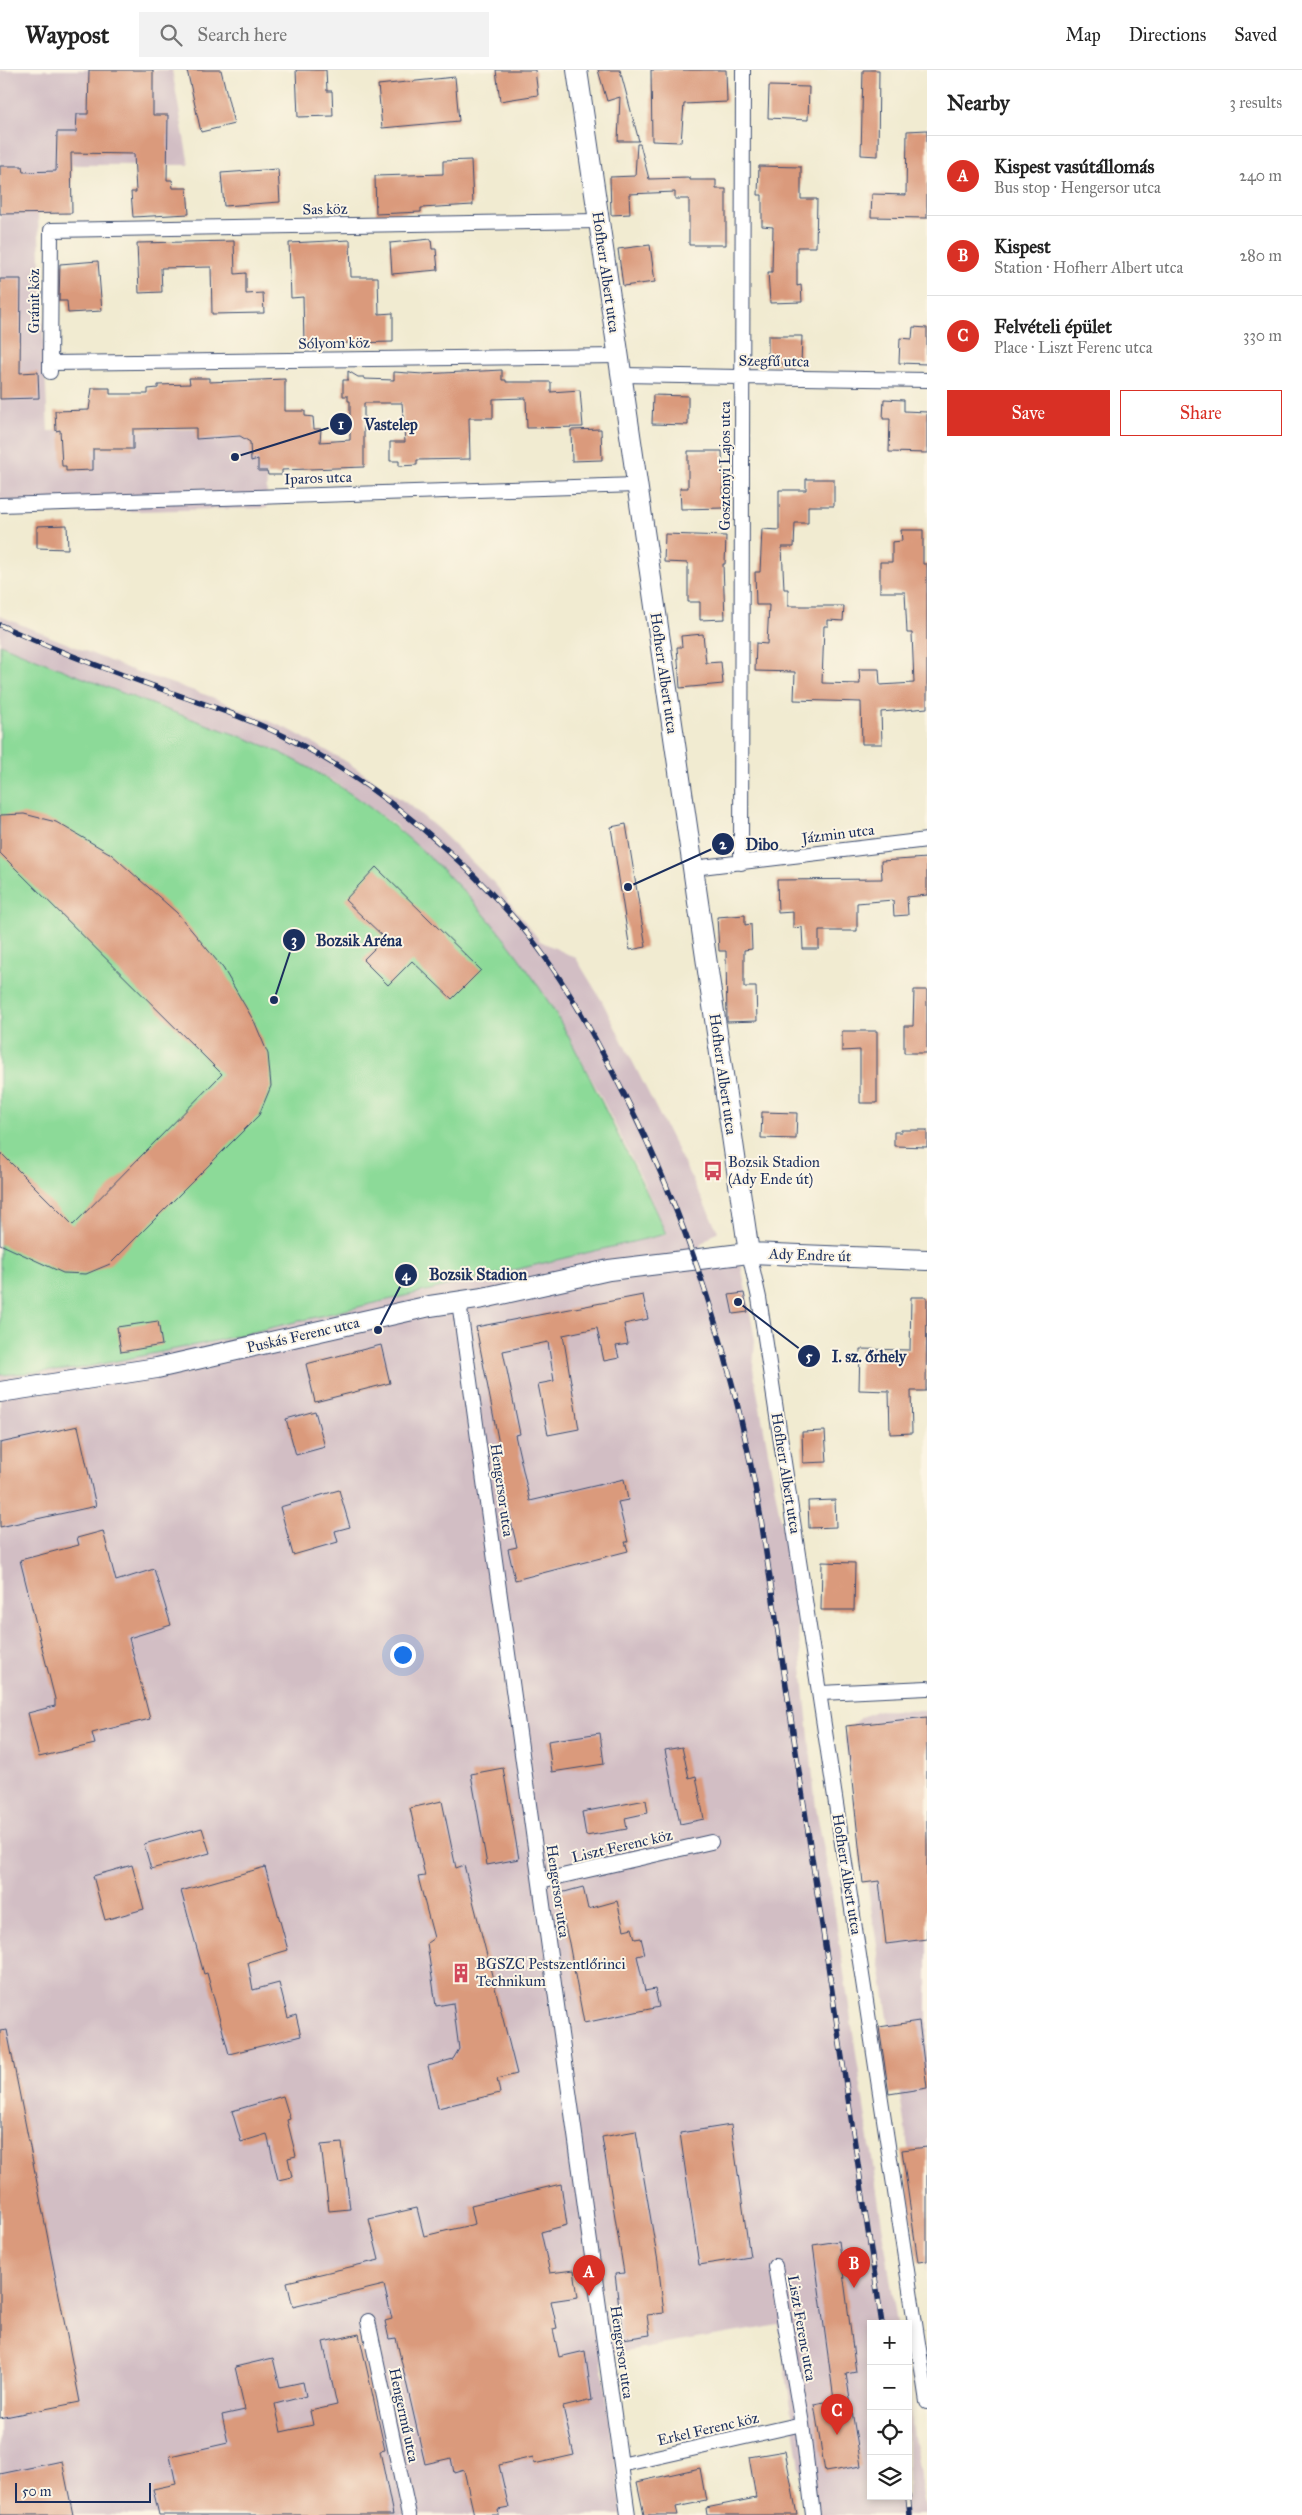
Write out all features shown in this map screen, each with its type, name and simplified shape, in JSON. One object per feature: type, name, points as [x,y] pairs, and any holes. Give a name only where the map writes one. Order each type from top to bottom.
[{"type":"street","name":"Hofherr Albert utca","points":[[577,70],[749,1253],[758,1298],[820,1693],[927,2402]]},
{"type":"street","name":"Gosztonyi Lajos utca","points":[[741,863],[743,70]]},
{"type":"street","name":"Sas köz","points":[[51,230],[599,221]]},
{"type":"street","name":"Gránit köz","points":[[50,368],[51,230]]},
{"type":"street","name":"Szegfű utca","points":[[620,365],[741,376],[927,380]]},
{"type":"street","name":"Sólyom köz","points":[[50,368],[620,365]]},
{"type":"street","name":"Iparos utca","points":[[0,505],[637,485]]},
{"type":"street","name":"Jázmin utca","points":[[693,868],[927,840]]},
{"type":"street","name":"Ady Endre út","points":[[694,1258],[749,1253],[927,1260]]},
{"type":"street","name":"Puskás Ferenc utca","points":[[0,1392],[157,1368],[430,1306],[459,1302],[609,1270],[694,1258]]},
{"type":"street","name":"Hengersor utca","points":[[459,1302],[628,2515]]},
{"type":"street","points":[[820,1693],[927,1688]]},
{"type":"street","name":"Liszt Ferenc köz","points":[[540,1881],[711,1842]]},
{"type":"street","name":"Liszt Ferenc utca","points":[[775,2266],[802,2424],[812,2515]]},
{"type":"street","name":"Hengermű utca","points":[[368,2321],[409,2515]]},
{"type":"street","name":"Erkel Ferenc köz","points":[[621,2464],[802,2424]]},
{"type":"shaded area","points":[[0,70],[172,70],[189,165],[72,165],[72,213],[38,214],[48,431],[266,428],[267,508],[0,514]]},
{"type":"shaded area","points":[[0,616],[129,669],[212,697],[290,730],[347,762],[412,807],[437,828],[495,884],[540,941],[576,958],[602,1001],[718,1231],[700,1245],[707,1260],[740,1259],[755,1340],[753,1369],[796,1605],[816,1808],[831,1887],[896,2320],[867,2320],[867,2500],[912,2500],[912,2423],[926,2515],[807,2515],[779,2325],[601,2355],[622,2515],[0,2515],[0,1375],[77,1369],[215,1341],[666,1234],[642,1179],[597,1089],[557,1015],[538,985],[499,932],[474,904],[395,825],[332,780],[278,752],[84,679],[0,644]]},
{"type":"shaded area","points":[[878,1710],[927,1711],[927,2271],[845,1738],[851,1726],[862,1717]]},
{"type":"green space","points":[[0,644],[95,683],[279,752],[321,775],[361,801],[400,831],[437,864],[471,900],[503,937],[532,976],[574,1046],[666,1234],[215,1341],[77,1369],[0,1375]]},
{"type":"building","points":[[89,70],[153,70],[153,115],[168,115],[167,180],[172,180],[173,188],[187,188],[189,214],[133,217],[131,192],[136,192],[134,154],[71,153],[72,213],[0,214],[0,166],[22,166],[23,172],[56,171],[57,132],[76,132],[77,114],[88,114]]},
{"type":"building","points":[[187,70],[221,70],[234,124],[201,132]]},
{"type":"building","points":[[296,70],[326,70],[327,91],[332,91],[333,116],[298,117]]},
{"type":"building","points":[[496,70],[535,70],[538,95],[500,101]]},
{"type":"building","points":[[598,70],[620,70],[639,141],[618,141],[620,97],[607,101]]},
{"type":"building","points":[[651,70],[726,70],[727,102],[684,104],[681,142],[652,141]]},
{"type":"building","points":[[863,70],[879,70],[878,156],[861,155]]},
{"type":"building","points":[[455,77],[459,121],[382,128],[378,85]]},
{"type":"building","points":[[769,86],[809,87],[808,120],[768,118]]},
{"type":"building","points":[[927,130],[927,218],[871,217],[872,194],[906,195],[907,131]]},
{"type":"building","points":[[637,144],[640,144],[649,179],[690,178],[690,180],[716,180],[716,189],[726,189],[726,245],[689,245],[689,199],[675,199],[675,192],[629,194],[630,214],[611,215],[610,177],[635,176]]},
{"type":"building","points":[[471,160],[473,205],[421,208],[421,212],[376,214],[375,176],[443,174],[443,161]]},
{"type":"building","points":[[759,166],[801,167],[801,199],[817,199],[816,247],[797,247],[797,286],[801,285],[802,302],[770,303],[768,272],[772,272],[773,227],[762,226],[762,195],[758,195]]},
{"type":"building","points":[[278,169],[280,202],[224,206],[221,173]]},
{"type":"building","points":[[431,239],[432,249],[436,249],[438,270],[392,274],[390,243]]},
{"type":"building","points":[[350,240],[351,277],[378,277],[379,314],[393,313],[393,342],[304,344],[303,297],[291,298],[289,243]]},
{"type":"building","points":[[234,241],[235,274],[246,273],[246,294],[263,293],[264,313],[212,314],[211,267],[161,268],[162,292],[139,293],[137,243]]},
{"type":"building","points":[[650,245],[655,282],[623,286],[618,249]]},
{"type":"building","points":[[98,261],[102,311],[68,313],[67,301],[59,301],[60,264]]},
{"type":"building","points":[[0,279],[21,279],[20,373],[38,372],[39,398],[0,399]]},
{"type":"building","points":[[913,327],[927,328],[927,364],[899,363],[900,338],[912,339]]},
{"type":"building","points":[[768,336],[802,336],[801,364],[768,364]]},
{"type":"building","points":[[502,370],[502,380],[506,380],[506,382],[551,382],[551,392],[580,390],[583,427],[527,428],[526,398],[493,399],[493,418],[469,418],[470,459],[417,460],[417,465],[399,466],[399,461],[390,461],[390,442],[405,442],[402,403],[364,403],[364,467],[282,470],[282,475],[268,475],[267,471],[258,471],[258,459],[251,461],[250,442],[240,436],[196,439],[196,428],[133,429],[133,449],[93,449],[93,470],[66,471],[66,466],[62,466],[60,430],[56,431],[55,411],[89,410],[92,388],[110,388],[110,394],[148,394],[148,389],[158,388],[158,385],[190,384],[189,378],[209,378],[209,382],[285,379],[285,411],[305,411],[305,416],[313,417],[314,429],[321,429],[320,442],[350,440],[350,401],[348,401],[348,396],[343,396],[343,380],[348,380],[348,371],[358,377],[364,377],[364,379],[394,380],[394,372],[423,374]]},
{"type":"building","points":[[653,395],[688,396],[688,425],[652,424]]},
{"type":"building","points":[[884,399],[904,400],[904,411],[927,412],[927,453],[889,452],[890,419],[883,419]]},
{"type":"building","points":[[601,429],[602,460],[572,461],[571,430]]},
{"type":"building","points":[[688,451],[722,451],[724,508],[681,509],[680,488],[688,488]]},
{"type":"building","points":[[806,479],[834,479],[834,506],[808,506],[808,523],[795,523],[794,547],[782,547],[784,589],[788,589],[788,606],[844,606],[843,621],[828,620],[828,626],[824,626],[822,683],[860,684],[859,669],[879,669],[880,685],[914,683],[912,633],[907,633],[905,592],[880,592],[880,562],[892,562],[892,542],[902,541],[901,530],[923,530],[923,564],[927,564],[927,708],[881,712],[882,744],[862,744],[861,702],[794,700],[795,672],[755,671],[756,643],[767,644],[769,605],[756,605],[755,572],[760,572],[762,529],[779,530],[779,490],[806,490]]},
{"type":"building","points":[[67,525],[68,549],[37,548],[37,526]]},
{"type":"building","points":[[665,534],[726,536],[725,564],[723,564],[725,619],[700,620],[700,602],[688,602],[688,563],[664,562]]},
{"type":"building","points":[[703,634],[706,663],[721,662],[723,684],[680,688],[677,647],[682,647],[681,636]]},
{"type":"building","points":[[24,814],[56,822],[111,854],[177,913],[223,968],[255,1023],[268,1054],[271,1086],[259,1115],[110,1264],[86,1274],[63,1273],[0,1244],[0,1152],[73,1225],[222,1074],[0,853],[0,815]]},
{"type":"building","points":[[626,824],[646,947],[630,950],[611,827]]},
{"type":"building","points":[[927,858],[927,895],[907,897],[908,915],[894,916],[893,900],[857,903],[857,931],[819,931],[819,949],[803,949],[802,927],[793,928],[793,912],[778,913],[777,880],[882,879],[881,861]]},
{"type":"building","points":[[376,867],[481,970],[452,999],[412,961],[388,985],[363,960],[385,938],[345,900]]},
{"type":"building","points":[[745,915],[745,925],[751,924],[752,949],[744,950],[744,987],[756,987],[757,1021],[727,1022],[726,951],[719,951],[717,917]]},
{"type":"building","points":[[914,990],[927,990],[927,1053],[904,1053],[904,1026],[913,1026]]},
{"type":"building","points":[[842,1031],[877,1031],[877,1103],[860,1103],[860,1050],[842,1051]]},
{"type":"building","points":[[762,1112],[797,1113],[796,1139],[761,1138]]},
{"type":"building","points":[[901,1130],[927,1130],[927,1147],[894,1146],[894,1132],[901,1132]]},
{"type":"building","points":[[744,1293],[748,1312],[733,1314],[729,1295]]},
{"type":"building","points":[[643,1295],[648,1319],[624,1324],[628,1344],[616,1346],[619,1358],[604,1361],[597,1328],[563,1335],[579,1429],[548,1435],[538,1384],[554,1381],[548,1342],[503,1351],[520,1434],[515,1435],[530,1501],[624,1479],[628,1500],[618,1502],[628,1542],[625,1542],[628,1551],[515,1580],[508,1549],[517,1547],[493,1445],[499,1444],[476,1327]]},
{"type":"building","points":[[911,1297],[927,1297],[926,1391],[911,1391],[912,1433],[890,1434],[889,1391],[859,1390],[860,1349],[910,1350]]},
{"type":"building","points":[[158,1321],[162,1345],[121,1352],[117,1327]]},
{"type":"building","points":[[381,1345],[390,1383],[315,1402],[306,1364]]},
{"type":"building","points":[[315,1411],[325,1447],[296,1455],[286,1419]]},
{"type":"building","points":[[78,1426],[96,1506],[0,1527],[0,1443]]},
{"type":"building","points":[[825,1431],[827,1462],[803,1463],[802,1432]]},
{"type":"building","points":[[339,1490],[350,1527],[335,1531],[338,1542],[293,1555],[280,1507]]},
{"type":"building","points":[[835,1500],[836,1527],[809,1528],[808,1501]]},
{"type":"building","points":[[103,1531],[116,1581],[154,1569],[171,1625],[129,1638],[150,1719],[92,1733],[95,1744],[39,1757],[28,1713],[55,1706],[55,1699],[20,1560],[79,1545],[77,1538]]},
{"type":"building","points":[[822,1562],[855,1563],[854,1610],[821,1610]]},
{"type":"building","points":[[927,1717],[927,1939],[886,1944],[879,1881],[863,1883],[846,1726]]},
{"type":"building","points":[[600,1733],[604,1764],[552,1772],[548,1741]]},
{"type":"building","points":[[682,1747],[689,1778],[696,1776],[704,1819],[680,1824],[665,1750]]},
{"type":"building","points":[[503,1768],[519,1859],[487,1865],[471,1774]]},
{"type":"building","points":[[646,1800],[648,1813],[625,1818],[627,1829],[586,1836],[582,1812]]},
{"type":"building","name":"BGSZC Pestszentlőrinci Technikum","points":[[442,1801],[456,1868],[464,1865],[517,2074],[497,2079],[500,2093],[438,2108],[428,2066],[453,2059],[459,2049],[453,2003],[436,2006],[427,1943],[434,1938],[418,1877],[425,1876],[410,1808]]},
{"type":"building","points":[[202,1828],[210,1853],[151,1869],[144,1844]]},
{"type":"building","points":[[132,1865],[144,1909],[105,1920],[93,1876]]},
{"type":"building","points":[[265,1867],[288,1950],[248,1962],[253,1990],[279,1983],[288,2018],[296,2015],[301,2036],[229,2054],[207,1973],[204,1974],[181,1891]]},
{"type":"building","points":[[583,1887],[588,1909],[617,1901],[624,1930],[632,1928],[635,1939],[641,1938],[645,1954],[637,1956],[645,1991],[655,1989],[659,2007],[584,2023],[569,1943],[557,1894]]},
{"type":"building","points":[[919,2021],[927,2088],[889,2094],[879,2027]]},
{"type":"building","points":[[7,2030],[80,2402],[0,2418],[0,2031]]},
{"type":"building","points":[[283,2096],[290,2119],[287,2120],[296,2156],[288,2158],[292,2177],[278,2180],[267,2134],[241,2142],[232,2111]]},
{"type":"building","points":[[731,2125],[750,2257],[699,2265],[680,2133]]},
{"type":"building","points":[[636,2131],[658,2262],[664,2313],[647,2315],[650,2335],[623,2339],[615,2274],[624,2273],[602,2137]]},
{"type":"building","points":[[342,2143],[350,2209],[329,2211],[321,2145]]},
{"type":"building","points":[[927,2147],[927,2261],[918,2262],[902,2150]]},
{"type":"building","points":[[561,2184],[567,2225],[541,2232],[550,2273],[574,2270],[578,2297],[551,2301],[557,2328],[553,2329],[559,2357],[585,2351],[592,2400],[563,2407],[574,2455],[534,2464],[533,2457],[499,2465],[509,2508],[498,2510],[499,2515],[474,2515],[464,2470],[454,2473],[451,2458],[425,2464],[396,2338],[389,2339],[385,2321],[392,2319],[384,2285],[293,2307],[287,2282],[379,2260],[369,2219],[417,2208],[424,2236],[475,2224],[471,2205]]},
{"type":"building","points":[[839,2241],[856,2372],[846,2374],[861,2466],[825,2472],[814,2404],[834,2400],[813,2245]]},
{"type":"building","points":[[359,2334],[385,2450],[380,2451],[393,2515],[159,2515],[153,2489],[176,2484],[170,2456],[228,2443],[222,2415],[245,2410],[235,2367],[273,2358],[280,2387],[303,2382],[306,2396],[275,2404],[281,2432],[313,2425],[310,2411],[337,2405],[323,2342]]},
{"type":"building","points":[[785,2451],[797,2515],[707,2515],[706,2508],[756,2498],[749,2457]]},
{"type":"building","points":[[62,2461],[73,2515],[0,2515],[0,2474]]},
{"type":"building","points":[[700,2468],[706,2501],[676,2507],[678,2515],[644,2515],[637,2482]]},
{"type":"railway","points":[[0,625],[84,661],[230,713],[274,731],[320,756],[381,795],[463,865],[531,938],[562,982],[615,1076],[651,1150],[692,1252],[725,1357],[751,1465],[761,1519],[881,2320]]},
{"type":"railway","points":[[908,2500],[910,2515]]},
{"type":"place","name":"Vastelep","points":[[235,457]]},
{"type":"place","name":"Dibo","points":[[628,887]]},
{"type":"place","name":"Bozsik Aréna","points":[[274,1000]]},
{"type":"place","name":"Bozsik Stadion (Ady Ende út)","points":[[713,1171]]},
{"type":"place","name":"I. sz. őrhely","points":[[738,1302]]},
{"type":"place","name":"Bozsik Stadion","points":[[378,1330]]},
{"type":"place","name":"BGSZC Pestszentlőrinci Technikum","points":[[461,1973]]},
{"type":"place","name":"Kispest","points":[[854,2288]]},
{"type":"place","name":"Kispest vasútállomás","points":[[589,2296]]},
{"type":"place","name":"Felvételi épület","points":[[837,2435]]}]
